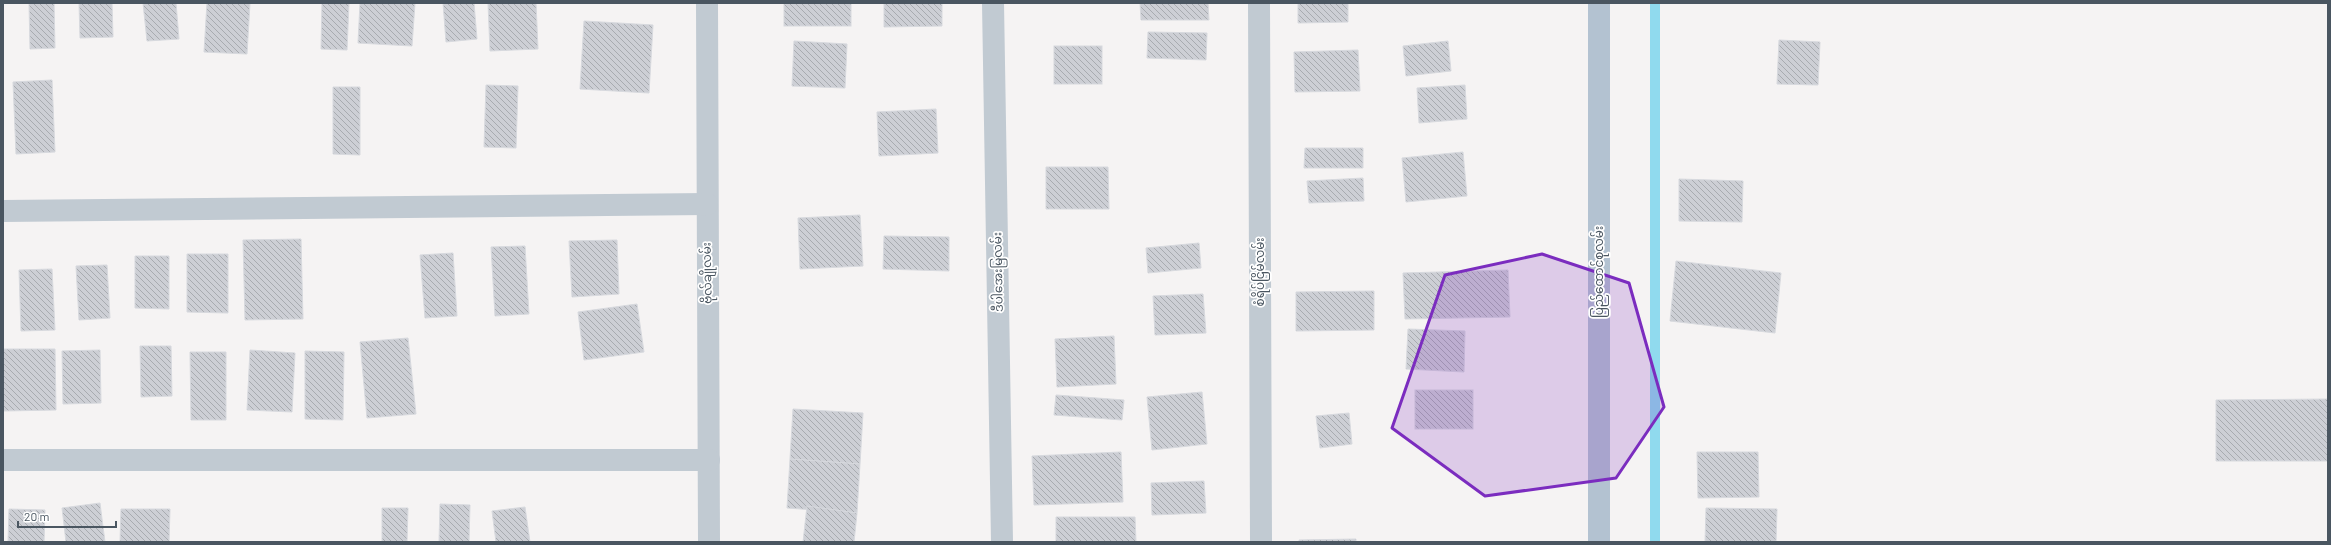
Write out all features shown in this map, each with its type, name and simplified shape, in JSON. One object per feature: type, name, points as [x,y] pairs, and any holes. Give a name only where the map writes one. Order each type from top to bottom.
[{"type":"main road","name":"ပြည်ထောင်စုလမ်း","points":[[1599,3],[1599,542]]},
{"type":"street","name":"ဗိုလ်ချိုလမ်း","points":[[707,3],[709,542]]},
{"type":"street","name":"ဒီပါအေးမြလမ်း","points":[[993,3],[1002,542]]},
{"type":"street","name":"စံရိပ်ငြိမ်လမ်း","points":[[1259,3],[1261,542]]},
{"type":"street","points":[[3,212],[707,204]]},
{"type":"street","points":[[3,460],[709,460]]},
{"type":"highlighted area","points":[[1542,254],[1629,283],[1664,407],[1616,478],[1485,496],[1392,428],[1445,275]]},
{"type":"building","points":[[29,3],[54,3],[55,48],[30,49]]},
{"type":"building","points":[[79,3],[112,3],[113,37],[80,38]]},
{"type":"building","points":[[143,3],[176,3],[179,39],[147,41]]},
{"type":"building","points":[[207,3],[250,3],[247,54],[204,52]]},
{"type":"building","points":[[322,3],[349,3],[347,50],[321,49]]},
{"type":"building","points":[[360,3],[415,3],[412,46],[358,43]]},
{"type":"building","points":[[443,3],[474,3],[477,39],[446,42]]},
{"type":"building","points":[[488,3],[536,3],[538,49],[490,51]]},
{"type":"building","points":[[784,3],[851,3],[851,26],[784,26]]},
{"type":"building","points":[[884,3],[942,3],[942,26],[884,27]]},
{"type":"building","points":[[1140,3],[1208,3],[1209,20],[1141,20]]},
{"type":"building","points":[[1298,3],[1348,3],[1348,22],[1298,23]]},
{"type":"building","points":[[584,21],[653,25],[649,93],[580,89]]},
{"type":"building","points":[[1148,32],[1207,33],[1206,60],[1147,58]]},
{"type":"building","points":[[1779,40],[1820,42],[1818,85],[1777,84]]},
{"type":"building","points":[[794,41],[847,44],[845,88],[792,86]]},
{"type":"building","points":[[1448,41],[1451,71],[1406,76],[1403,46]]},
{"type":"building","points":[[1054,46],[1102,46],[1102,84],[1054,84]]},
{"type":"building","points":[[1358,50],[1360,91],[1295,92],[1294,52]]},
{"type":"building","points":[[52,80],[55,152],[16,154],[13,82]]},
{"type":"building","points":[[486,85],[518,86],[516,148],[484,147]]},
{"type":"building","points":[[1465,85],[1467,119],[1419,123],[1417,88]]},
{"type":"building","points":[[333,87],[360,87],[360,155],[333,154]]},
{"type":"building","points":[[936,109],[938,153],[879,156],[877,112]]},
{"type":"building","points":[[1305,148],[1363,148],[1363,168],[1304,168]]},
{"type":"building","points":[[1463,152],[1467,196],[1406,202],[1402,158]]},
{"type":"building","points":[[1046,167],[1108,167],[1109,209],[1046,209]]},
{"type":"building","points":[[1363,178],[1364,201],[1309,203],[1307,181]]},
{"type":"building","points":[[1679,179],[1743,181],[1742,222],[1679,221]]},
{"type":"building","points":[[860,215],[863,266],[800,269],[798,218]]},
{"type":"building","points":[[884,236],[949,237],[949,271],[883,269]]},
{"type":"building","points":[[301,239],[303,319],[245,320],[243,240]]},
{"type":"building","points":[[617,240],[619,294],[572,297],[569,241]]},
{"type":"building","points":[[1199,243],[1201,268],[1148,273],[1146,248]]},
{"type":"building","points":[[525,246],[529,314],[495,316],[491,247]]},
{"type":"building","points":[[453,253],[457,316],[425,318],[420,255]]},
{"type":"building","points":[[187,254],[228,254],[228,313],[187,312]]},
{"type":"building","points":[[135,256],[169,256],[169,309],[135,308]]},
{"type":"building","points":[[1676,261],[1781,273],[1775,333],[1670,321]]},
{"type":"building","points":[[107,265],[110,318],[79,320],[76,266]]},
{"type":"building","points":[[52,269],[55,330],[21,331],[19,270]]},
{"type":"building","points":[[1508,270],[1510,317],[1405,319],[1403,273]]},
{"type":"building","points":[[1374,291],[1374,330],[1296,331],[1296,292]]},
{"type":"building","points":[[1203,294],[1206,333],[1155,335],[1153,296]]},
{"type":"building","points":[[637,304],[644,352],[584,360],[578,312]]},
{"type":"building","points":[[1408,329],[1465,331],[1464,372],[1406,369]]},
{"type":"building","points":[[1114,336],[1116,384],[1057,387],[1055,339]]},
{"type":"building","points":[[408,338],[416,414],[367,418],[360,342]]},
{"type":"building","points":[[140,346],[171,346],[172,396],[141,397]]},
{"type":"building","points":[[3,349],[55,349],[56,410],[3,411]]},
{"type":"building","points":[[100,350],[101,403],[63,404],[62,351]]},
{"type":"building","points":[[250,350],[295,353],[292,412],[247,410]]},
{"type":"building","points":[[305,351],[344,352],[343,420],[305,419]]},
{"type":"building","points":[[190,352],[226,352],[226,420],[191,420]]},
{"type":"building","points":[[1415,390],[1473,390],[1473,429],[1415,429]]},
{"type":"building","points":[[1202,392],[1207,444],[1152,450],[1147,397]]},
{"type":"building","points":[[1056,395],[1124,400],[1122,420],[1054,415]]},
{"type":"building","points":[[2328,399],[2328,461],[2216,461],[2216,400]]},
{"type":"building","points":[[793,409],[863,413],[860,464],[790,459]]},
{"type":"building","points":[[1349,413],[1352,444],[1320,448],[1316,416]]},
{"type":"building","points":[[1121,452],[1123,502],[1034,505],[1032,456]]},
{"type":"building","points":[[1697,452],[1758,452],[1759,497],[1698,498]]},
{"type":"building","points":[[790,459],[860,464],[857,513],[787,508]]},
{"type":"building","points":[[1204,481],[1206,513],[1152,515],[1151,483]]},
{"type":"building","points":[[100,503],[105,542],[66,542],[62,508]]},
{"type":"building","points":[[440,504],[470,505],[469,542],[439,542]]},
{"type":"building","points":[[807,506],[857,513],[854,542],[803,542]]},
{"type":"building","points":[[525,507],[530,542],[496,542],[492,511]]},
{"type":"building","points":[[382,508],[408,508],[407,542],[382,542]]},
{"type":"building","points":[[1706,508],[1777,509],[1776,542],[1705,542]]},
{"type":"building","points":[[9,509],[45,510],[44,542],[8,542]]},
{"type":"building","points":[[121,509],[170,509],[169,542],[120,542]]},
{"type":"building","points":[[1056,517],[1135,517],[1136,542],[1056,542]]},
{"type":"building","points":[[1356,539],[1356,542],[1299,542],[1299,540]]},
{"type":"waterway","points":[[1655,3],[1655,542]]}]
